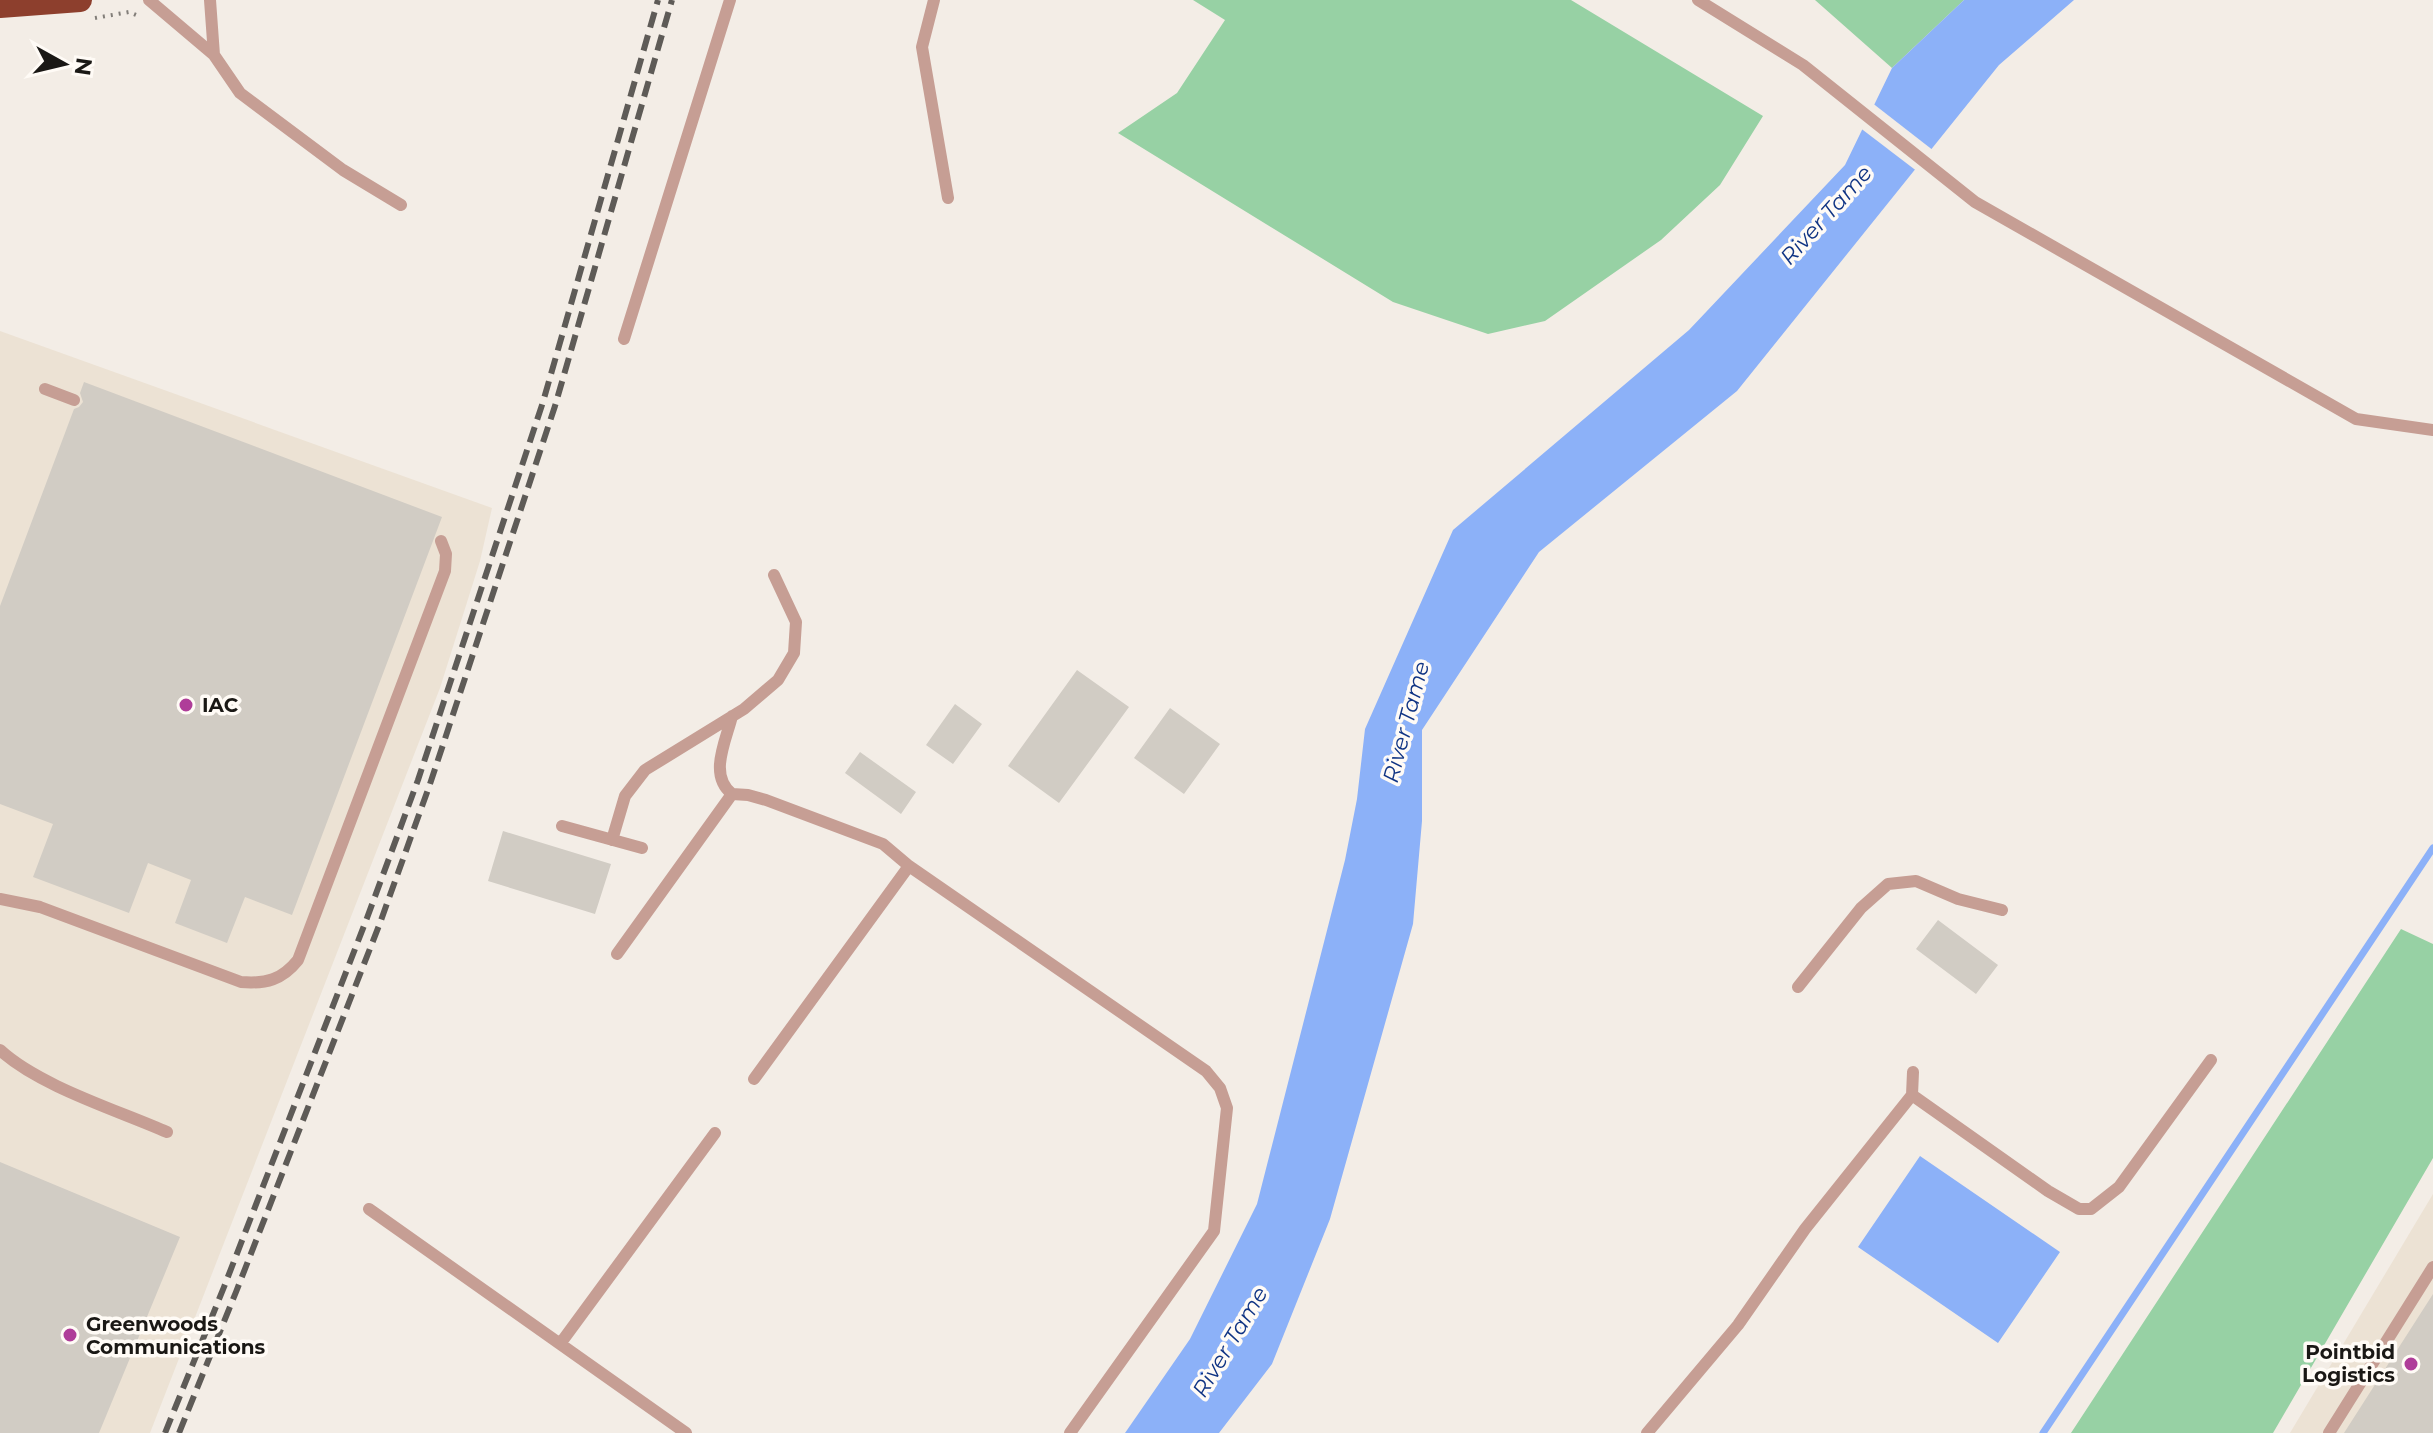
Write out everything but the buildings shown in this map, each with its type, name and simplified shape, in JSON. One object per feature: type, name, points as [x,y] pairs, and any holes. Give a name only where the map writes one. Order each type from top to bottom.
[{"type":"highway","points":[[0,6],[85,9]]},
{"type":"lane","points":[[149,0],[214,55],[240,93],[343,170],[401,205]]},
{"type":"lane","points":[[210,0],[214,55]]},
{"type":"lane","points":[[624,339],[730,0]]},
{"type":"lane","points":[[934,0],[922,47],[948,198]]},
{"type":"lane","points":[[1698,0],[1803,65],[1975,202],[2356,419],[2433,430]]},
{"type":"lane","points":[[45,389],[74,400]]},
{"type":"lane","points":[[0,899],[40,907],[241,982],[261,984],[288,972],[298,960],[445,571],[446,554],[441,541]]},
{"type":"lane","points":[[612,840],[625,796],[645,770],[732,716],[778,680],[794,653],[796,622],[774,575]]},
{"type":"lane","points":[[732,716],[718,771],[723,787],[732,794],[766,800],[883,844],[909,866],[1206,1071],[1220,1088],[1227,1108],[1214,1231],[1070,1433]]},
{"type":"lane","points":[[617,954],[732,794]]},
{"type":"lane","points":[[562,826],[642,848]]},
{"type":"lane","points":[[754,1079],[909,866]]},
{"type":"lane","points":[[1798,987],[1861,908],[1888,884],[1916,881],[1958,899],[2002,910]]},
{"type":"lane","points":[[0,1050],[15,1064],[57,1085],[167,1132]]},
{"type":"lane","points":[[1912,1095],[2048,1191],[2079,1209],[2091,1209],[2119,1187],[2211,1060]]},
{"type":"lane","points":[[1647,1433],[1738,1325],[1805,1229],[1912,1095],[1913,1072]]},
{"type":"lane","points":[[560,1344],[715,1133]]},
{"type":"lane","points":[[369,1209],[686,1433]]},
{"type":"lane","points":[[2329,1433],[2433,1267]]},
{"type":"path","points":[[85,9],[129,12],[150,21],[168,14]]},
{"type":"shaded area","points":[[0,331],[492,508],[480,561],[440,688],[150,1433],[0,1433]]},
{"type":"shaded area","points":[[2433,1194],[2433,1433],[2290,1433]]},
{"type":"green space","points":[[1193,0],[1571,0],[1763,116],[1720,185],[1661,240],[1545,321],[1488,334],[1393,302],[1118,133],[1177,93],[1225,20]]},
{"type":"green space","points":[[1815,0],[1964,0],[1892,68]]},
{"type":"green space","points":[[2401,929],[2433,944],[2433,1158],[2273,1433],[2071,1433]]},
{"type":"water","name":"River Tame","points":[[1964,0],[2074,0],[1999,65],[1737,391],[1539,552],[1422,730],[1422,821],[1413,924],[1330,1219],[1272,1364],[1219,1433],[1125,1433],[1190,1339],[1257,1204],[1345,860],[1357,799],[1365,729],[1453,530],[1689,330],[1845,165],[1892,68]]},
{"type":"water","points":[[1920,1156],[2060,1252],[1998,1343],[1858,1247]]},
{"type":"pier","points":[[1871,102],[1934,151],[1918,172],[1859,127]]},
{"type":"waterway","points":[[2043,1433],[2433,848]]},
{"type":"railway","points":[[165,1433],[418,780],[543,402],[658,0]]},
{"type":"railway","points":[[179,1433],[380,923],[430,784],[555,406],[672,0]]},
{"type":"place","name":"IAC","points":[[186,705]]},
{"type":"place","name":"Greenwoods Communications","points":[[70,1335]]},
{"type":"place","name":"Pointbid Logistics","points":[[2411,1364]]}]
